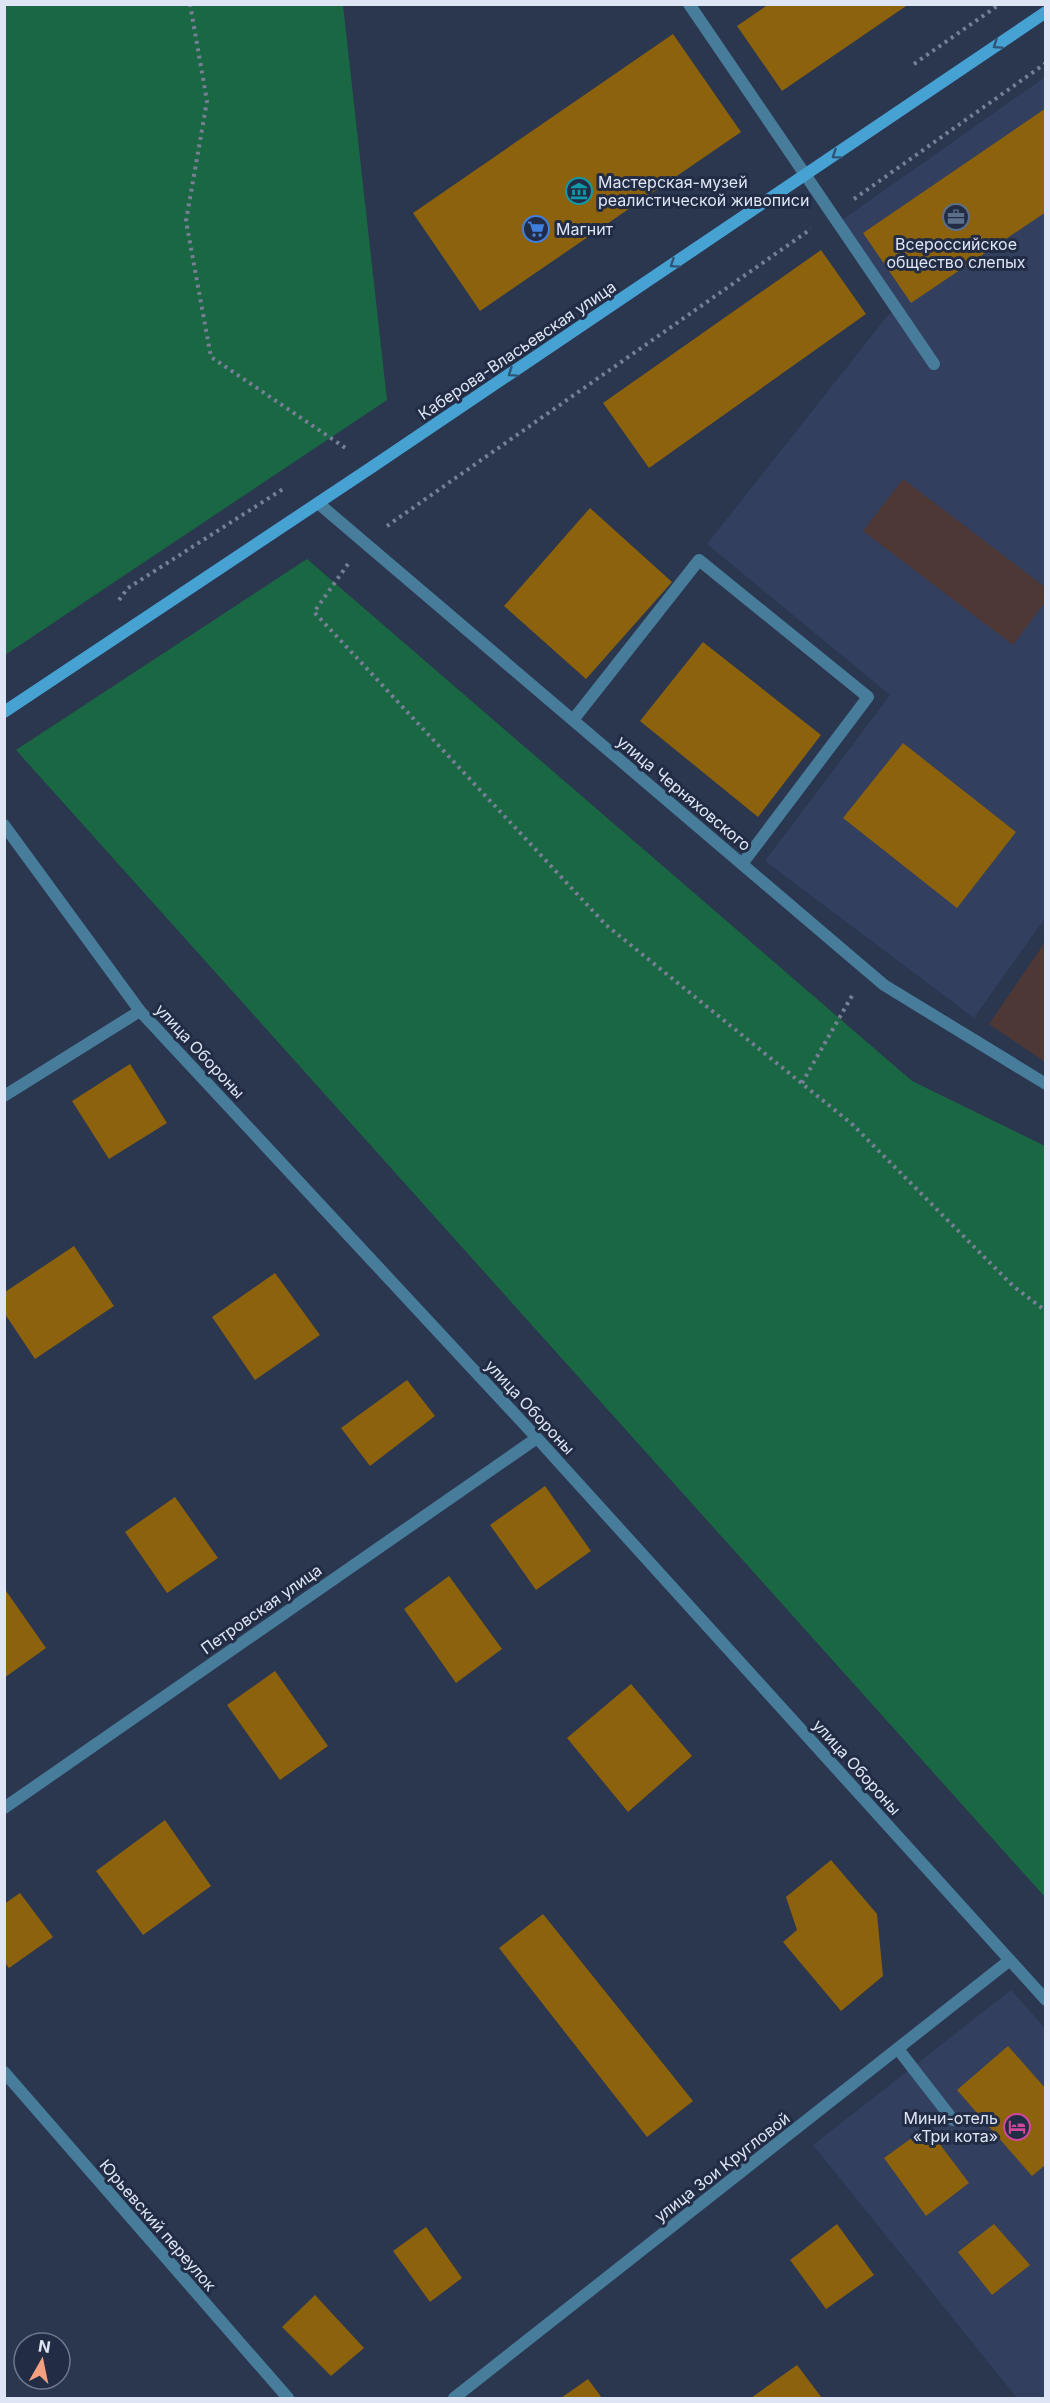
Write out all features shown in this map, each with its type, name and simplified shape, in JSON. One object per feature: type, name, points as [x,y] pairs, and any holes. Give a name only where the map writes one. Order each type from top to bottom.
[{"type":"main road","name":"Каберова-Власьевская улица","points":[[4,712],[806,176],[1046,12]]},
{"type":"street","points":[[689,4],[934,364]]},
{"type":"street","name":"улица Черняховского","points":[[318,503],[884,985],[1046,1084]]},
{"type":"street","points":[[573,720],[699,560],[868,697],[742,864]]},
{"type":"street","name":"улица Обороны","points":[[4,825],[140,1011],[537,1438],[1046,2000]]},
{"type":"street","points":[[4,1096],[140,1011]]},
{"type":"street","name":"Петровская улица","points":[[4,1808],[537,1438]]},
{"type":"street","name":"улица Зои Кругловой","points":[[454,2398],[1010,1960]]},
{"type":"street","points":[[898,2049],[953,2120]]},
{"type":"street","name":"Юрьевский переулок","points":[[4,2072],[288,2398]]},
{"type":"path","points":[[190,4],[207,101],[186,221],[211,357],[372,467]]},
{"type":"path","points":[[1046,63],[364,542],[314,612],[606,925],[852,1124],[1013,1286],[1046,1311]]},
{"type":"path","points":[[802,1083],[867,970]]},
{"type":"shaded area","points":[[1045,77],[1045,918],[974,1018],[765,861],[890,695],[707,544],[888,315],[902,308],[842,220]]},
{"type":"shaded area","points":[[903,479],[1045,587],[1045,602],[1013,645],[863,531]]},
{"type":"shaded area","points":[[1045,942],[1045,1062],[989,1024]]},
{"type":"shaded area","points":[[1011,1990],[1045,2028],[1045,2398],[1017,2398],[813,2145]]},
{"type":"green space","points":[[5,4],[343,5],[387,400],[5,655]]},
{"type":"green space","points":[[307,559],[912,1081],[1045,1146],[1045,1897],[16,750]]},
{"type":"building","points":[[769,4],[909,4],[782,91],[737,26]]},
{"type":"building","points":[[673,34],[741,132],[480,311],[413,213]]},
{"type":"building","points":[[1046,108],[1046,212],[911,303],[863,233]]},
{"type":"building","points":[[821,250],[866,314],[649,468],[603,403]]},
{"type":"building","points":[[590,508],[672,582],[586,679],[504,606]]},
{"type":"building","points":[[703,642],[821,735],[758,817],[640,721]]},
{"type":"building","points":[[903,743],[1016,832],[957,908],[843,818]]},
{"type":"building","points":[[130,1064],[167,1123],[109,1159],[72,1101]]},
{"type":"building","points":[[74,1246],[114,1306],[35,1359],[5,1314],[5,1292]]},
{"type":"building","points":[[275,1273],[320,1335],[255,1380],[212,1317]]},
{"type":"building","points":[[407,1380],[435,1416],[370,1466],[341,1428]]},
{"type":"building","points":[[545,1486],[591,1551],[536,1590],[490,1525]]},
{"type":"building","points":[[175,1497],[218,1558],[167,1593],[125,1532]]},
{"type":"building","points":[[449,1576],[502,1649],[456,1683],[404,1609]]},
{"type":"building","points":[[4,1588],[46,1648],[4,1678]]},
{"type":"building","points":[[275,1671],[328,1746],[280,1780],[227,1705]]},
{"type":"building","points":[[631,1684],[692,1756],[628,1812],[567,1738]]},
{"type":"building","points":[[165,1820],[211,1886],[143,1935],[96,1871]]},
{"type":"building","points":[[831,1860],[877,1914],[883,1976],[841,2011],[783,1942],[797,1930],[786,1897]]},
{"type":"building","points":[[20,1893],[53,1937],[9,1968],[4,1962],[4,1904]]},
{"type":"building","points":[[543,1914],[693,2101],[647,2137],[499,1948]]},
{"type":"building","name":"Мини-отель «Три кота»","points":[[1008,2046],[1046,2089],[1046,2168],[1044,2166],[1032,2176],[957,2090]]},
{"type":"building","points":[[927,2127],[969,2183],[926,2216],[884,2158]]},
{"type":"building","points":[[837,2224],[874,2275],[826,2309],[790,2260]]},
{"type":"building","points":[[994,2224],[1030,2265],[992,2295],[958,2252]]},
{"type":"building","points":[[426,2227],[462,2278],[430,2302],[393,2251]]},
{"type":"building","points":[[315,2295],[364,2348],[331,2376],[282,2327]]},
{"type":"building","points":[[797,2365],[822,2398],[751,2398]]},
{"type":"building","points":[[588,2379],[602,2398],[561,2398]]},
{"type":"place","name":"Мастерская-музей реалистической живописи","points":[[579,191]]},
{"type":"place","name":"Всероссийское общество слепых","points":[[956,217]]},
{"type":"place","name":"Магнит","points":[[536,229]]},
{"type":"place","name":"Мини-отель «Три кота»","points":[[1017,2127]]}]
